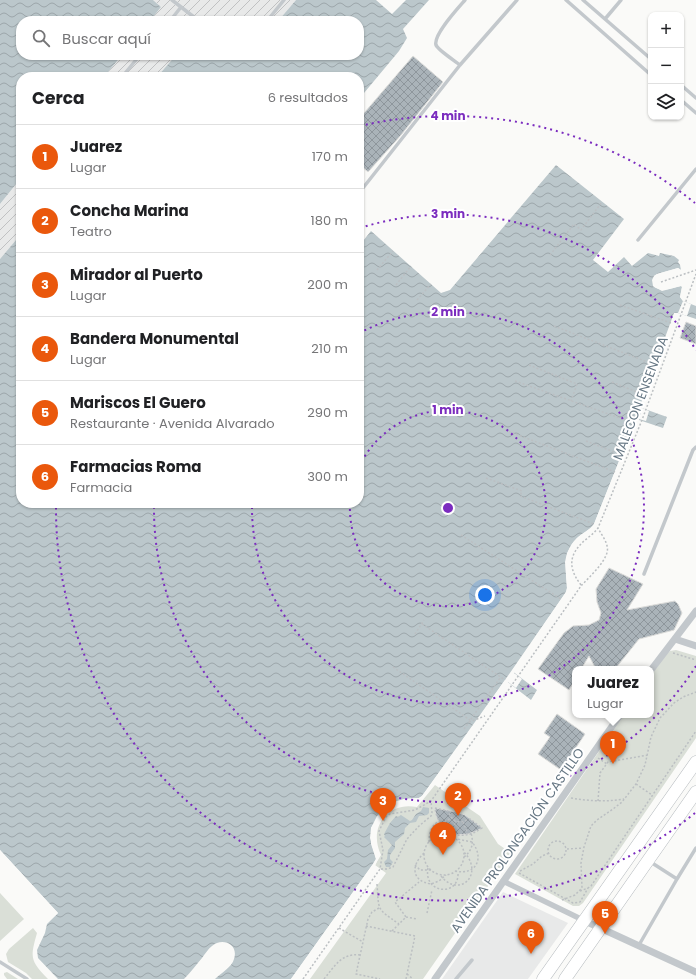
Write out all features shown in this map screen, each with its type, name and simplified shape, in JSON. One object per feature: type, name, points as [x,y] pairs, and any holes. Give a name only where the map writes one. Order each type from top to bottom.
[{"type":"highway","points":[[543,979],[696,762]]},
{"type":"highway","points":[[565,979],[696,792]]},
{"type":"street","points":[[654,666],[696,611]]},
{"type":"street","points":[[675,640],[696,646]]},
{"type":"street","name":"AVENIDA PROLONGACIÓN CASTILLO","points":[[435,979],[618,718]]},
{"type":"street","points":[[503,881],[585,921],[696,972]]},
{"type":"lane","points":[[172,0],[193,16]]},
{"type":"lane","points":[[271,16],[284,0]]},
{"type":"lane","points":[[460,66],[438,48],[436,41],[439,34],[465,0]]},
{"type":"lane","points":[[364,187],[460,66],[517,0]]},
{"type":"lane","points":[[566,0],[648,72]]},
{"type":"lane","points":[[583,0],[648,56]]},
{"type":"lane","points":[[605,19],[621,0]]},
{"type":"lane","points":[[174,16],[181,7]]},
{"type":"lane","points":[[126,72],[136,60]]},
{"type":"lane","points":[[684,88],[696,98]]},
{"type":"lane","points":[[684,103],[696,113]]},
{"type":"lane","points":[[638,240],[696,169]]},
{"type":"lane","points":[[644,574],[693,450],[696,447]]},
{"type":"lane","points":[[639,946],[696,848]]},
{"type":"lane","points":[[648,861],[677,879]]},
{"type":"lane","points":[[456,979],[472,960]]},
{"type":"lane","points":[[0,962],[28,979]]},
{"type":"path","points":[[550,255],[574,224],[581,230],[602,202]]},
{"type":"path","points":[[377,270],[393,251]]},
{"type":"path","points":[[396,285],[411,266]]},
{"type":"path","points":[[661,282],[696,270]]},
{"type":"path","name":"MALECON ENSENADA","points":[[581,586],[572,571],[572,559],[580,545],[598,528],[646,410],[696,274]]},
{"type":"path","points":[[417,300],[431,284]]},
{"type":"path","points":[[620,305],[671,323]]},
{"type":"path","points":[[554,326],[655,365]]},
{"type":"path","points":[[529,365],[577,384],[571,401]]},
{"type":"path","points":[[515,381],[634,423]]},
{"type":"path","points":[[612,382],[644,395]]},
{"type":"path","points":[[505,430],[615,472]]},
{"type":"path","points":[[586,441],[622,454]]},
{"type":"path","points":[[486,478],[522,491],[520,496],[594,524]]},
{"type":"path","points":[[303,979],[380,869],[382,850],[379,831],[386,817],[390,814],[415,810],[431,801],[581,586],[602,562],[608,550],[598,528]]},
{"type":"path","points":[[461,535],[561,599]]},
{"type":"path","points":[[415,634],[424,620]]},
{"type":"path","points":[[422,624],[505,680]]},
{"type":"path","points":[[669,655],[673,653],[696,660]]},
{"type":"path","points":[[393,667],[470,720]]},
{"type":"path","points":[[464,729],[500,678]]},
{"type":"path","points":[[580,891],[582,885],[581,863],[591,826],[597,820],[614,809],[636,784],[645,765],[651,736],[660,718],[674,703],[683,697],[696,692]]},
{"type":"path","points":[[469,722],[485,716]]},
{"type":"path","points":[[518,872],[573,903],[578,903],[696,731]]},
{"type":"path","points":[[598,801],[600,773],[606,764],[622,759],[648,755]]},
{"type":"path","points":[[595,759],[596,758],[606,764]]},
{"type":"path","points":[[636,784],[652,795]]},
{"type":"path","points":[[572,793],[569,797],[598,801],[624,799]]},
{"type":"path","points":[[380,869],[387,870],[393,867],[407,839],[431,816],[431,801]]},
{"type":"path","points":[[435,808],[448,811],[451,818],[456,821],[463,822],[470,819],[482,828],[468,834],[456,835],[447,831],[439,821],[435,808]]},
{"type":"path","points":[[440,824],[451,818]]},
{"type":"path","points":[[439,821],[433,826],[429,835],[429,842],[415,865],[414,871],[417,876],[424,882],[431,884],[436,888],[446,889],[454,885],[459,885],[469,879],[472,869],[471,861],[463,851]]},
{"type":"path","points":[[452,833],[456,821]]},
{"type":"path","points":[[463,822],[468,834]]},
{"type":"path","points":[[433,826],[442,830],[445,835]]},
{"type":"path","points":[[431,884],[455,871],[462,864],[464,858],[470,851],[472,842],[471,833]]},
{"type":"path","points":[[429,842],[438,836],[445,835],[472,842],[478,849],[479,854],[476,866],[472,869],[458,872],[455,871]]},
{"type":"path","points":[[456,839],[461,845],[464,858]]},
{"type":"path","points":[[556,841],[564,844],[567,849],[565,855],[558,860],[552,858],[548,850],[551,844],[556,841]]},
{"type":"path","points":[[567,849],[584,848]]},
{"type":"path","points":[[424,852],[425,863],[428,868],[441,875],[446,875]]},
{"type":"path","points":[[515,874],[549,853]]},
{"type":"path","points":[[415,865],[420,870],[431,870]]},
{"type":"path","points":[[518,872],[522,866]]},
{"type":"path","points":[[428,868],[428,877],[431,884]]},
{"type":"path","points":[[454,885],[458,877],[458,869]]},
{"type":"path","points":[[441,875],[449,883],[454,885]]},
{"type":"path","points":[[417,919],[406,917],[395,902],[419,882]]},
{"type":"path","points":[[377,884],[379,908],[399,925]]},
{"type":"path","points":[[562,900],[588,888]]},
{"type":"path","points":[[427,913],[432,890]]},
{"type":"path","points":[[379,908],[372,912],[368,919],[356,974],[380,979]]},
{"type":"path","points":[[392,931],[406,917]]},
{"type":"path","points":[[366,926],[415,936],[406,979]]},
{"type":"path","points":[[339,928],[363,942]]},
{"type":"path","points":[[324,979],[340,960],[346,956],[351,954],[360,955]]},
{"type":"path","points":[[407,974],[413,979]]},
{"type":"shaded area","points":[[153,0],[296,0],[282,16],[154,16],[161,7]]},
{"type":"shaded area","points":[[118,60],[172,60],[161,72],[108,72]]},
{"type":"shaded area","points":[[16,184],[16,240],[0,259],[0,204]]},
{"type":"shaded area","points":[[676,650],[696,656],[696,738],[583,903],[579,906],[573,906],[515,874],[622,718],[654,718],[654,671],[665,655],[670,651]]},
{"type":"shaded area","points":[[435,785],[480,816],[498,844],[511,853],[423,979],[310,979],[386,873],[375,865],[381,855],[377,835],[379,826],[383,819],[389,812],[397,808],[406,806],[417,807]]},
{"type":"shaded area","points":[[503,892],[568,923],[528,979],[442,979]]},
{"type":"shaded area","points":[[0,893],[24,919],[0,941]]},
{"type":"shaded area","points":[[33,928],[37,933],[33,948],[33,958],[35,963],[48,979],[32,979],[26,973],[8,962],[6,954],[9,949]]},
{"type":"shaded area","points":[[7,972],[18,979],[7,979],[4,973]]},
{"type":"water","points":[[0,0],[153,0],[161,7],[154,16],[16,16],[16,60],[118,60],[108,72],[16,72],[16,184],[0,204]]},
{"type":"water","points":[[296,0],[376,0],[392,14],[406,0],[429,0],[403,29],[407,38],[399,51],[364,93],[364,72],[161,72],[172,60],[364,60],[364,16],[282,16]]},
{"type":"water","points":[[556,165],[624,219],[593,260],[608,272],[624,257],[632,266],[648,253],[659,256],[660,253],[674,256],[679,260],[678,262],[681,270],[678,268],[657,274],[654,276],[653,286],[663,290],[681,286],[680,297],[683,301],[696,306],[696,319],[674,313],[640,406],[667,417],[663,428],[636,419],[594,524],[572,543],[569,549],[566,562],[566,592],[512,671],[537,690],[531,700],[505,680],[422,796],[419,798],[404,799],[383,809],[371,828],[371,844],[376,859],[291,979],[215,979],[231,965],[235,954],[232,946],[225,942],[220,942],[216,943],[209,949],[184,979],[58,979],[38,958],[37,950],[45,933],[47,924],[58,913],[0,850],[0,259],[16,240],[16,508],[364,508],[364,240],[371,231],[441,293],[450,290]]},
{"type":"water","points":[[423,807],[429,808],[429,813],[427,815],[419,816],[416,822],[410,823],[405,828],[404,834],[395,842],[395,848],[390,855],[390,859],[393,862],[390,867],[386,867],[384,862],[387,859],[388,850],[392,845],[384,837],[384,834],[390,823],[396,816],[398,817],[401,815],[410,821],[421,811]]},
{"type":"pier","points":[[678,268],[681,270],[657,276],[654,280],[656,287],[662,289],[681,284],[684,286],[682,297],[683,301],[680,297],[681,286],[662,291],[653,286],[652,280],[657,274]]},
{"type":"pier","points":[[683,301],[691,304],[687,316],[678,313]]},
{"type":"pier","points":[[642,408],[649,411],[646,421],[639,419]]},
{"type":"pier","points":[[636,419],[639,419],[595,526],[578,539],[573,545],[569,554],[567,565],[569,590],[514,671],[514,673],[522,679],[516,688],[508,682],[506,683],[423,797],[419,800],[404,801],[391,805],[379,817],[373,829],[373,837],[378,859],[375,866],[293,979],[291,979],[376,859],[370,838],[371,828],[377,816],[390,803],[404,799],[419,798],[422,796],[478,719],[566,592],[565,562],[567,553],[577,538],[594,524],[634,423]]},
{"type":"pier","points":[[0,850],[58,913],[44,926],[45,923],[56,913],[0,853]]},
{"type":"building","points":[[413,56],[443,82],[401,135],[368,172],[364,168],[364,113]]},
{"type":"building","points":[[686,322],[696,326],[696,344],[680,338]]},
{"type":"building","points":[[609,568],[643,584],[627,610],[675,601],[682,613],[674,630],[639,639],[617,666],[594,666],[589,656],[583,666],[572,666],[572,685],[569,690],[538,669],[564,633],[573,626],[589,625],[599,620],[601,613],[597,602],[596,589]]},
{"type":"building","points":[[557,714],[585,734],[561,770],[538,754],[550,737],[544,733]]},
{"type":"building","points":[[435,808],[465,815],[482,828],[468,834],[456,835],[447,831],[440,824],[436,816]]},
{"type":"place","name":"Juarez","points":[[613,764]]},
{"type":"place","name":"Concha Marina","points":[[458,816]]},
{"type":"place","name":"Mirador al Puerto","points":[[383,821]]},
{"type":"place","name":"Bandera Monumental","points":[[443,855]]},
{"type":"place","name":"Mariscos El Guero","points":[[605,934]]},
{"type":"place","name":"Farmacias Roma","points":[[531,954]]}]
